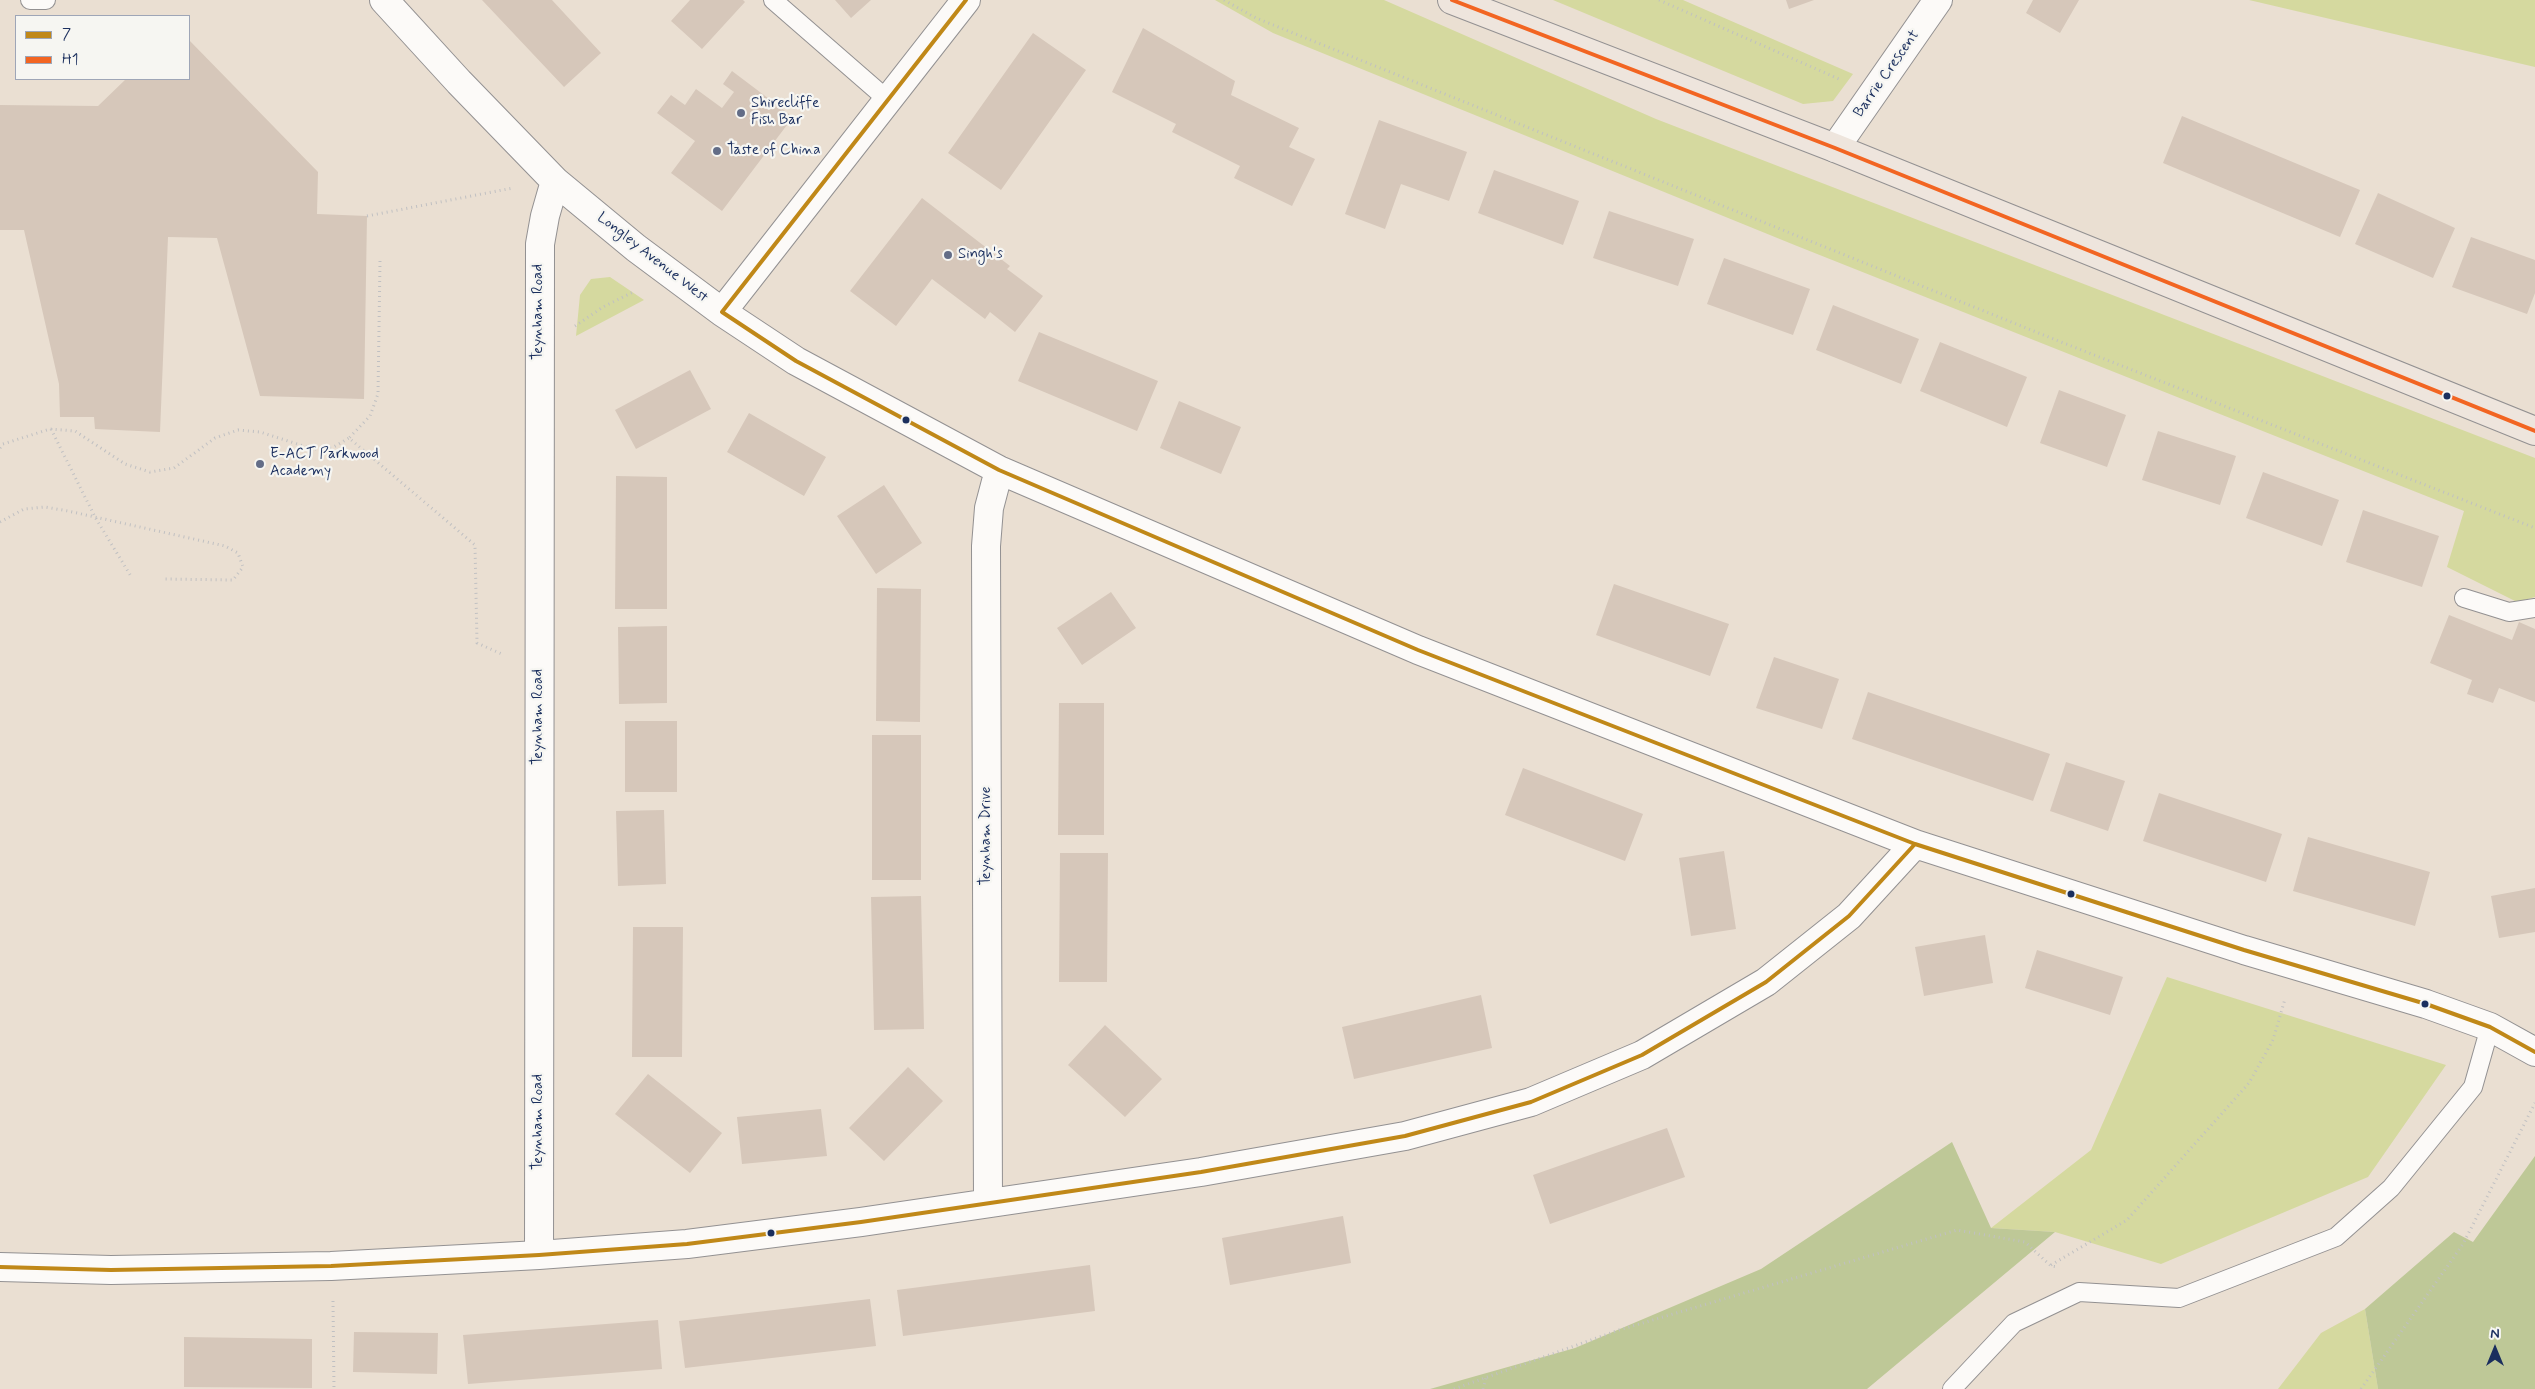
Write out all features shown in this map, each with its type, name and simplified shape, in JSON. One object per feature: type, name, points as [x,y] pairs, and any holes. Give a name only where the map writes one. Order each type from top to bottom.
[{"type":"main road","points":[[1452,0],[1835,148],[2535,430]]},
{"type":"street","name":"Longley Avenue West","points":[[384,0],[459,82],[555,180],[636,248],[722,312],[796,361],[999,470],[1418,650],[1915,844],[2295,965],[2426,1004],[2490,1027],[2535,1052]]},
{"type":"street","points":[[722,312],[889,101],[966,0]]},
{"type":"street","name":"Barrie Crescent","points":[[1835,148],[1938,0]]},
{"type":"street","name":"Teynham Road","points":[[539,1255],[540,244],[545,216],[555,180]]},
{"type":"street","name":"Teynham Drive","points":[[988,1203],[986,546],[989,508],[999,470]]},
{"type":"street","points":[[0,1267],[111,1270],[331,1266],[539,1255],[688,1244],[861,1222],[1200,1172],[1404,1136],[1531,1102],[1642,1055],[1766,982],[1849,916],[1915,844]]},
{"type":"lane","points":[[30,0],[46,0]]},
{"type":"lane","points":[[773,0],[889,101]]},
{"type":"lane","points":[[2464,598],[2509,612],[2535,608]]},
{"type":"lane","points":[[1952,1389],[2014,1323],[2079,1292],[2179,1298],[2336,1237],[2391,1188],[2473,1087],[2490,1027]]},
{"type":"path","points":[[1224,0],[1256,18],[2056,340],[2535,528]]},
{"type":"path","points":[[1659,0],[1874,94]]},
{"type":"path","points":[[368,216],[555,180]]},
{"type":"path","points":[[0,448],[3,444],[50,429],[75,431],[124,464],[150,472],[174,468],[215,438],[238,430],[260,432],[313,449],[332,448],[349,438],[370,416],[378,394],[380,261]]},
{"type":"path","points":[[539,350],[603,307],[670,273]]},
{"type":"path","points":[[50,429],[95,517],[132,578]]},
{"type":"path","points":[[349,438],[475,545],[477,643],[520,661],[539,644]]},
{"type":"path","points":[[0,522],[24,509],[45,507],[225,546],[238,554],[243,567],[233,580],[165,579]]},
{"type":"path","points":[[2051,1266],[2127,1220],[2249,1083],[2273,1040],[2295,965]]},
{"type":"path","points":[[2361,1389],[2463,1244],[2535,1103]]},
{"type":"path","points":[[1454,1389],[1619,1330],[1957,1230],[2025,1242],[2051,1266],[2060,1267]]},
{"type":"path","points":[[331,1266],[334,1389]]},
{"type":"path","points":[[1483,1389],[1486,1377]]},
{"type":"green space","points":[[1215,0],[1384,0],[1656,119],[2535,458],[2535,597],[2517,602],[2447,567],[2464,511],[1797,246],[1273,33]]},
{"type":"green space","points":[[1553,0],[1683,0],[1853,74],[1833,101],[1803,104]]},
{"type":"green space","points":[[2249,0],[2535,0],[2535,67]]},
{"type":"green space","points":[[610,277],[644,300],[576,336],[580,295],[591,279]]},
{"type":"green space","points":[[2167,977],[2446,1065],[2368,1177],[2161,1264],[2055,1232],[1991,1228],[2091,1150]]},
{"type":"green space","points":[[1952,1142],[1991,1228],[2055,1232],[1867,1389],[1430,1389],[1575,1348],[1761,1269]]},
{"type":"green space","points":[[2535,1156],[2535,1389],[2378,1389],[2365,1309],[2454,1232],[2473,1242]]},
{"type":"green space","points":[[2365,1309],[2378,1389],[2278,1389],[2321,1333]]},
{"type":"building","points":[[482,0],[552,0],[601,53],[564,87]]},
{"type":"building","points":[[690,0],[743,0],[745,2],[702,49],[671,21]]},
{"type":"building","points":[[835,0],[871,0],[851,18]]},
{"type":"building","points":[[1786,0],[1814,0],[1789,9]]},
{"type":"building","points":[[2033,0],[2079,0],[2060,33],[2026,13]]},
{"type":"building","points":[[1143,28],[1235,81],[1231,95],[1299,128],[1289,147],[1315,159],[1292,206],[1234,178],[1240,166],[1172,132],[1176,124],[1112,92]]},
{"type":"building","points":[[1033,33],[1086,70],[1001,190],[948,153]]},
{"type":"building","points":[[190,41],[318,172],[317,214],[367,216],[364,399],[260,396],[217,238],[168,237],[160,432],[95,429],[94,417],[60,417],[59,384],[24,230],[0,230],[0,105],[98,106],[125,80],[190,80]]},
{"type":"building","points":[[732,71],[793,117],[722,211],[671,173],[695,141],[657,113],[671,95],[685,105],[696,89],[722,108],[734,92],[723,84]]},
{"type":"building","points":[[2182,116],[2360,190],[2340,237],[2163,163]]},
{"type":"building","points":[[1379,120],[1467,152],[1449,201],[1401,184],[1385,229],[1345,214]]},
{"type":"building","points":[[1494,170],[1579,201],[1563,245],[1478,213]]},
{"type":"building","points":[[2378,193],[2455,228],[2433,278],[2355,244]]},
{"type":"building","points":[[922,198],[1010,266],[1007,269],[1043,296],[1015,332],[990,312],[985,319],[932,279],[896,326],[850,291]]},
{"type":"building","points":[[1609,211],[1694,239],[1678,286],[1593,258]]},
{"type":"building","points":[[2471,237],[2535,260],[2535,293],[2527,314],[2452,287]]},
{"type":"building","points":[[1724,258],[1810,289],[1793,335],[1707,304]]},
{"type":"building","points":[[1833,305],[1919,339],[1901,384],[1816,350]]},
{"type":"building","points":[[1039,332],[1158,381],[1137,431],[1018,381]]},
{"type":"building","points":[[1940,342],[2027,377],[2007,427],[1920,391]]},
{"type":"building","points":[[690,370],[711,409],[636,449],[615,410]]},
{"type":"building","points":[[2059,390],[2126,415],[2107,467],[2040,443]]},
{"type":"building","points":[[1179,401],[1241,427],[1221,474],[1160,448]]},
{"type":"building","points":[[749,413],[826,457],[804,496],[727,452]]},
{"type":"building","points":[[2158,431],[2236,456],[2220,505],[2142,480]]},
{"type":"building","points":[[2263,472],[2339,500],[2322,546],[2246,518]]},
{"type":"building","points":[[616,476],[667,477],[667,609],[615,609]]},
{"type":"building","points":[[884,485],[922,543],[876,574],[837,516]]},
{"type":"building","points":[[2363,510],[2439,536],[2422,587],[2346,562]]},
{"type":"building","points":[[1614,584],[1729,624],[1710,676],[1596,635]]},
{"type":"building","points":[[877,588],[921,589],[920,722],[876,721]]},
{"type":"building","points":[[1111,592],[1136,628],[1082,665],[1057,628]]},
{"type":"building","points":[[2449,615],[2512,640],[2519,622],[2535,629],[2535,702],[2499,688],[2493,703],[2467,694],[2472,680],[2430,663]]},
{"type":"building","points":[[667,626],[667,703],[619,704],[618,627]]},
{"type":"building","points":[[1774,657],[1839,679],[1822,729],[1756,708]]},
{"type":"building","points":[[1868,692],[2050,754],[2033,801],[1852,739]]},
{"type":"building","points":[[1059,703],[1104,703],[1104,835],[1058,835]]},
{"type":"building","points":[[625,721],[677,721],[677,792],[625,792]]},
{"type":"building","points":[[872,735],[921,735],[921,880],[872,880]]},
{"type":"building","points":[[2066,762],[2125,781],[2108,831],[2050,811]]},
{"type":"building","points":[[1523,768],[1643,814],[1625,861],[1505,815]]},
{"type":"building","points":[[2159,793],[2282,834],[2266,882],[2143,841]]},
{"type":"building","points":[[664,810],[666,884],[618,886],[616,811]]},
{"type":"building","points":[[2308,837],[2430,872],[2415,926],[2293,891]]},
{"type":"building","points":[[1724,851],[1736,929],[1691,936],[1679,858]]},
{"type":"building","points":[[1060,853],[1108,853],[1107,982],[1059,982]]},
{"type":"building","points":[[2535,888],[2535,932],[2499,938],[2491,896]]},
{"type":"building","points":[[921,896],[924,1029],[874,1030],[871,897]]},
{"type":"building","points":[[633,927],[683,927],[682,1057],[632,1057]]},
{"type":"building","points":[[1985,935],[1993,983],[1924,996],[1915,947]]},
{"type":"building","points":[[2037,950],[2123,977],[2110,1015],[2025,988]]},
{"type":"building","points":[[1481,995],[1492,1048],[1354,1079],[1342,1027]]},
{"type":"building","points":[[1105,1025],[1162,1079],[1125,1117],[1068,1065]]},
{"type":"building","points":[[908,1067],[943,1101],[884,1161],[849,1128]]},
{"type":"building","points":[[648,1074],[722,1133],[690,1173],[615,1114]]},
{"type":"building","points":[[821,1109],[827,1156],[742,1164],[737,1117]]},
{"type":"building","points":[[1667,1128],[1685,1177],[1550,1224],[1533,1175]]},
{"type":"building","points":[[1343,1216],[1351,1263],[1230,1285],[1222,1238]]},
{"type":"building","points":[[1090,1265],[1095,1311],[903,1336],[897,1290]]},
{"type":"building","points":[[870,1299],[876,1346],[685,1368],[679,1321]]},
{"type":"building","points":[[658,1320],[662,1369],[468,1384],[463,1335]]},
{"type":"building","points":[[354,1332],[438,1333],[437,1374],[353,1372]]},
{"type":"building","points":[[184,1337],[312,1339],[312,1388],[184,1387]]},
{"type":"transit line","name":"7","points":[[966,0],[722,312],[796,361],[999,470],[1418,650],[1915,844],[2244,950],[2426,1004],[2490,1027],[2535,1052]]},
{"type":"transit line","name":"H1","points":[[1452,0],[1835,148],[2535,431]]},
{"type":"transit line","name":"7","points":[[0,1267],[111,1270],[331,1266],[539,1255],[687,1244],[861,1222],[1201,1172],[1405,1136],[1531,1102],[1642,1055],[1766,982],[1849,916],[1915,844]]},
{"type":"place","name":"Shirecliffe Fish Bar","points":[[741,113]]},
{"type":"place","name":"Taste of China","points":[[717,151]]},
{"type":"place","name":"Singh's","points":[[948,255]]},
{"type":"place","name":"E-ACT Parkwood Academy","points":[[260,464]]}]
